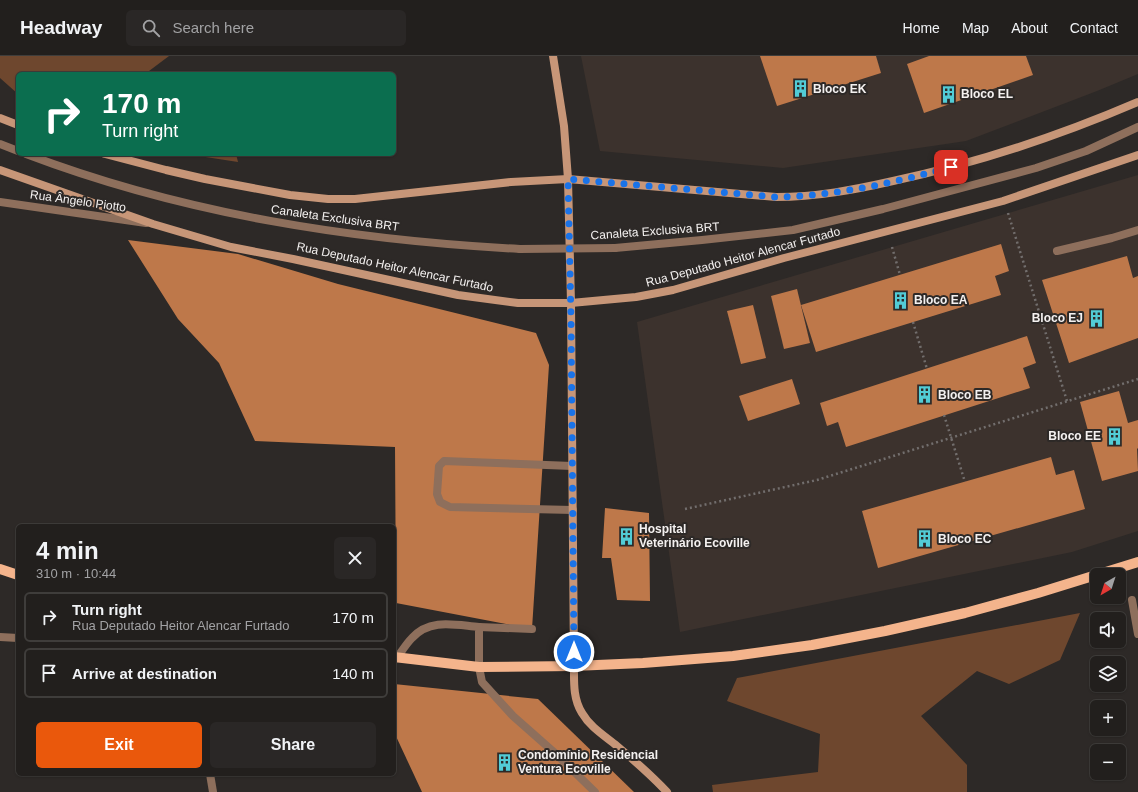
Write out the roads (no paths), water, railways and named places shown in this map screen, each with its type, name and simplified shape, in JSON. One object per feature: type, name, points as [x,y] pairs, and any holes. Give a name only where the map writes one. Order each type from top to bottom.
[{"type":"main road","points":[[396,658],[479,667],[574,666],[643,663],[733,656],[812,645],[885,631],[965,613],[1038,593],[1138,562]]},
{"type":"main road","points":[[0,568],[16,573]]},
{"type":"street","points":[[553,56],[564,126],[568,179],[571,303],[574,666],[576,701],[581,713],[588,722],[638,764],[667,792]]},
{"type":"street","points":[[113,156],[205,179],[290,195],[328,199],[355,199],[511,182],[568,179],[776,197],[805,197],[851,190],[916,176],[992,156],[1089,123],[1138,102]]},
{"type":"street","points":[[0,118],[16,124]]},
{"type":"street","name":"Canaleta Exclusiva BRT","points":[[32,156],[172,200],[236,215],[308,228],[452,245],[520,249],[615,248],[793,230],[883,209],[1036,168],[1086,151],[1138,127]]},
{"type":"street","points":[[0,144],[16,150]]},
{"type":"street","name":"Rua Deputado Heitor Alencar Furtado","points":[[0,170],[153,224],[231,247],[300,260],[458,295],[518,303],[571,303],[636,297],[673,290],[777,260],[1003,201],[1138,155]]},
{"type":"street","name":"Rua Ângelo Piotto","points":[[0,202],[153,224]]},
{"type":"street","points":[[1057,251],[1112,238],[1138,230]]},
{"type":"street","points":[[572,466],[444,461],[439,466],[437,494],[440,502],[450,507],[573,510]]},
{"type":"street","points":[[1132,600],[1138,634]]},
{"type":"street","points":[[396,658],[412,637],[430,625],[448,624],[532,629]]},
{"type":"street","points":[[479,627],[479,667],[482,682],[513,716],[556,754],[595,792]]},
{"type":"street","points":[[0,637],[16,638]]},
{"type":"street","points":[[210,776],[213,792]]},
{"type":"place","name":"Bloco EK","points":[[800,89]]},
{"type":"place","name":"Bloco EL","points":[[948,94]]},
{"type":"place","name":"Bloco EA","points":[[901,300]]},
{"type":"place","name":"Bloco EJ","points":[[1096,318]]},
{"type":"place","name":"Bloco EB","points":[[925,395]]},
{"type":"place","name":"Bloco EE","points":[[1114,436]]},
{"type":"place","name":"Hospital Veterinário Ecoville","points":[[626,536]]},
{"type":"place","name":"Bloco EC","points":[[925,539]]},
{"type":"place","name":"Condomínio Residencial Ventura Ecoville","points":[[505,762]]}]
